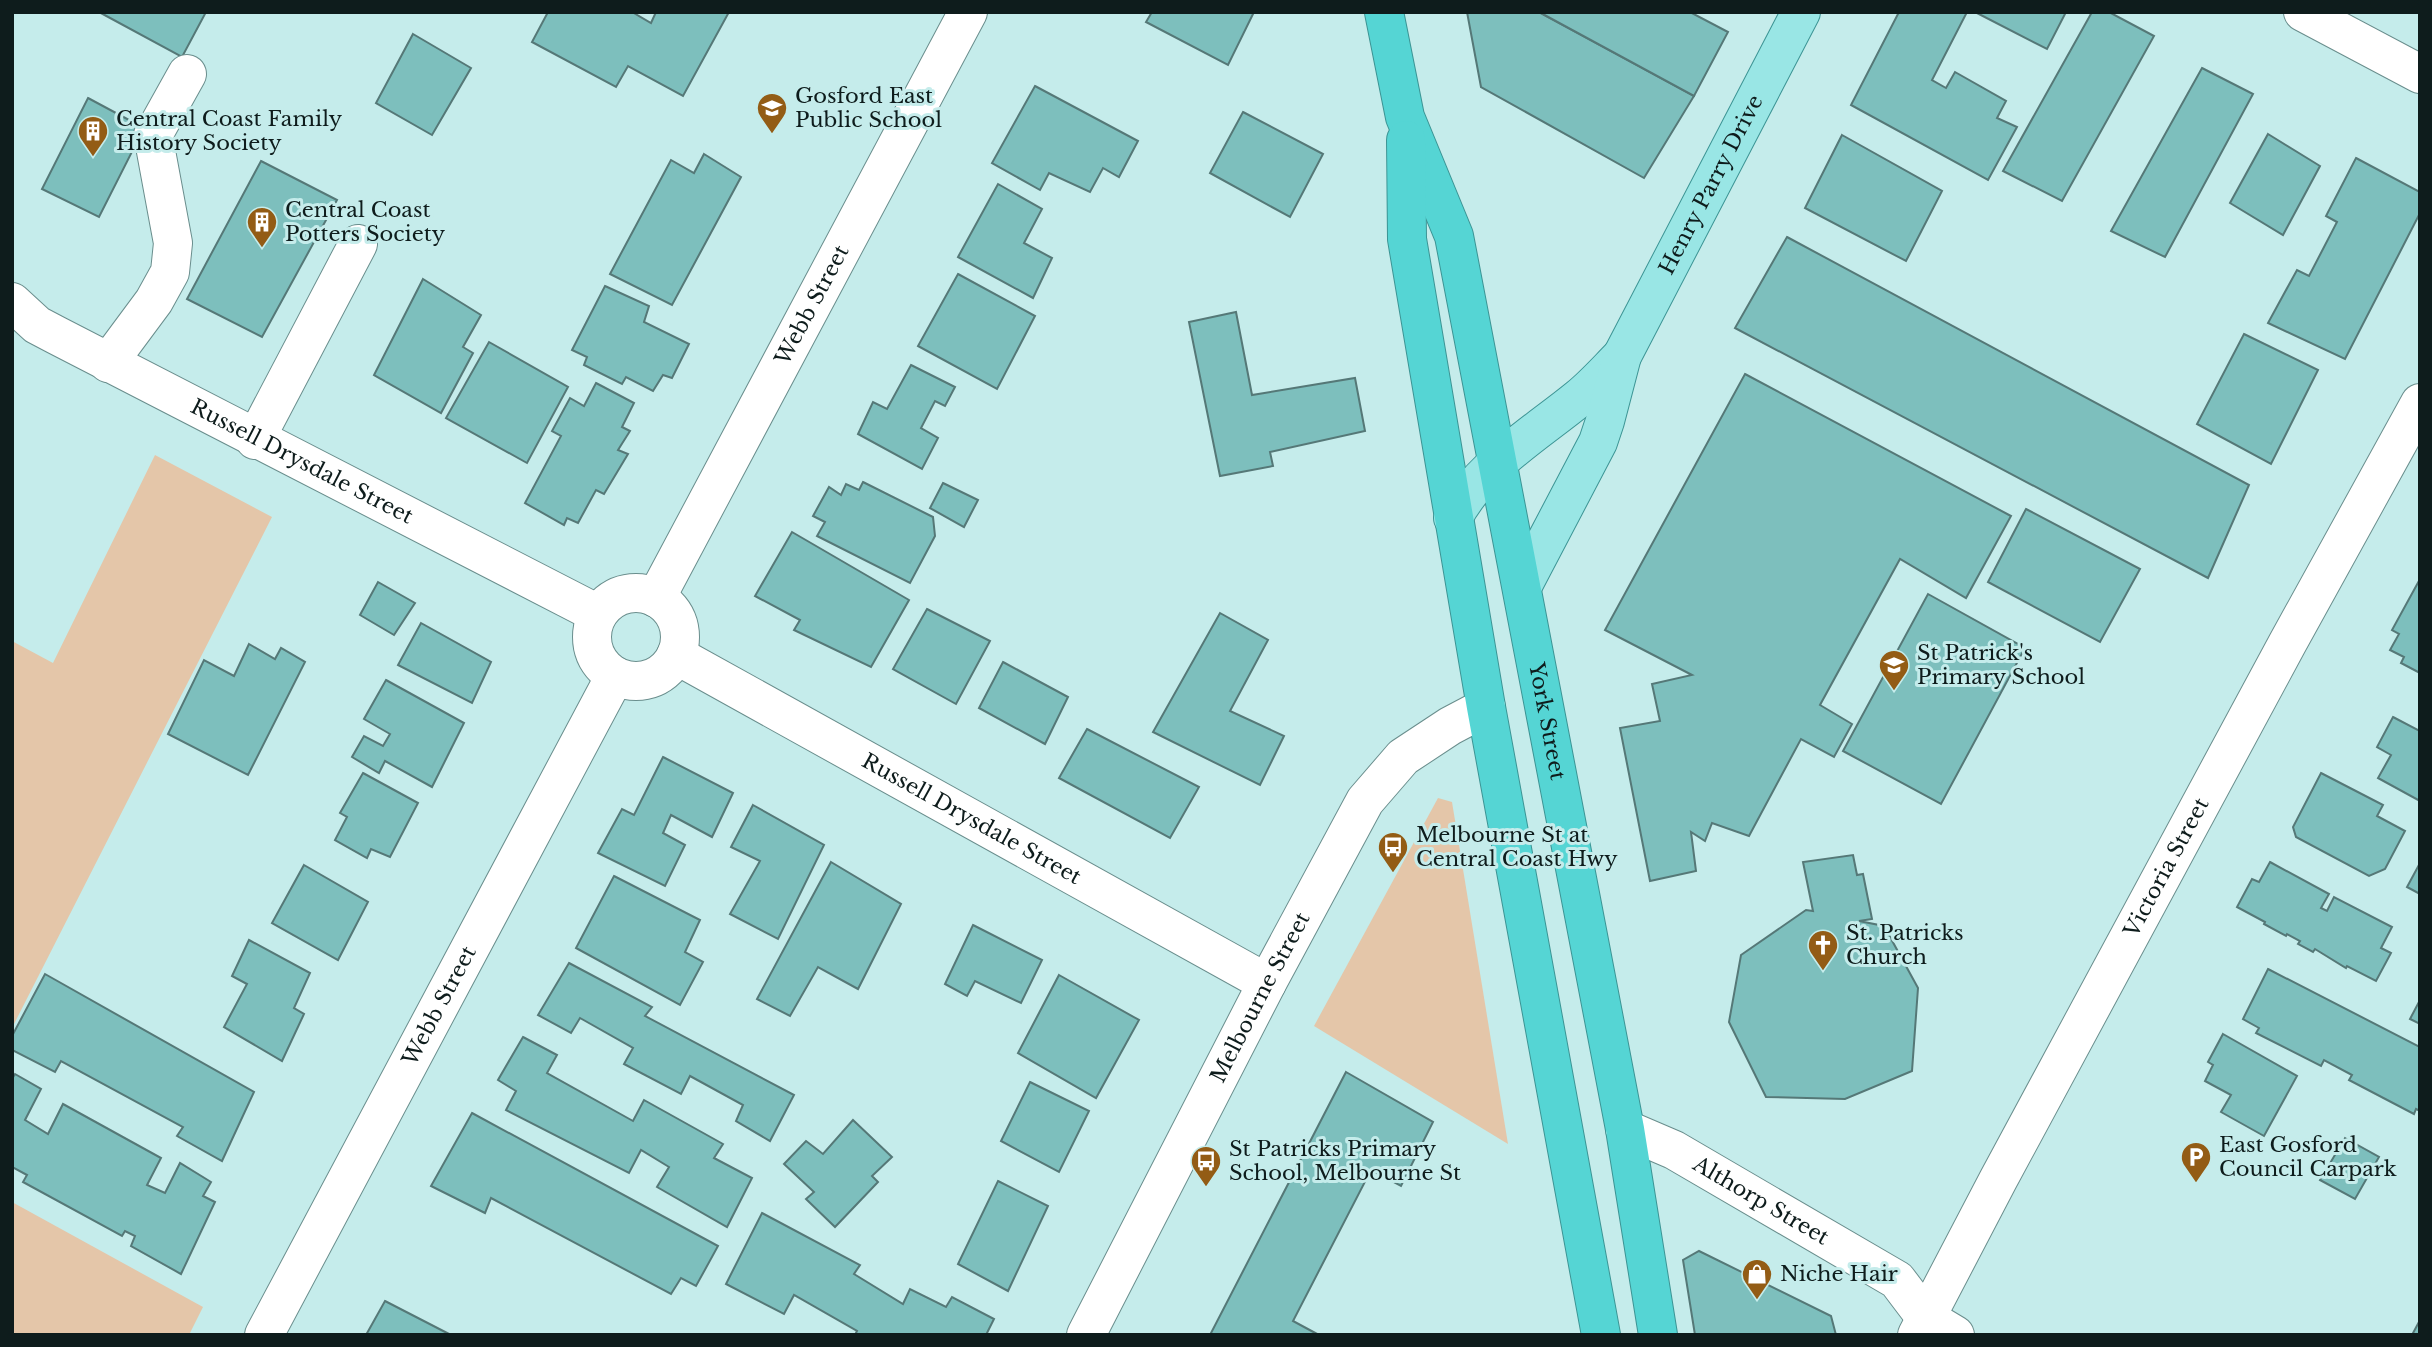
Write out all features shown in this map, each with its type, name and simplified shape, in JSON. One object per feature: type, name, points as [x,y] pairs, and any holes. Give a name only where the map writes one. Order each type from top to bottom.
[{"type":"highway","name":"York Street","points":[[1384,12],[1405,117],[1406,239],[1486,706],[1601,1335]]},
{"type":"highway","name":"York Street","points":[[1405,117],[1454,236],[1625,1129],[1658,1335]]},
{"type":"main road","name":"Henry Parry Drive","points":[[1522,587],[1598,442],[1622,356],[1801,12]]},
{"type":"main road","name":"Henry Parry Drive","points":[[1453,518],[1467,494],[1498,464],[1588,390],[1622,356]]},
{"type":"street","name":"Webb Street","points":[[656,598],[968,12]]},
{"type":"street","points":[[2303,12],[2420,74]]},
{"type":"street","points":[[108,363],[154,301],[170,272],[173,243],[153,135],[187,74]]},
{"type":"street","points":[[255,440],[358,244]]},
{"type":"street","name":"Russell Drysdale Street","points":[[12,302],[37,324],[108,363],[598,614]]},
{"type":"street","name":"Victoria Street","points":[[1932,1329],[2287,644],[2420,403]]},
{"type":"street","points":[[631,593],[656,598],[667,606],[680,629],[680,643],[676,655],[657,677],[629,681],[615,676],[604,667],[592,642],[598,614],[606,604],[631,593]]},
{"type":"street","name":"Russell Drysdale Street","points":[[676,655],[1267,982]]},
{"type":"street","name":"Webb Street","points":[[264,1335],[615,676]]},
{"type":"street","name":"Melbourne Street","points":[[1086,1335],[1267,982],[1365,801],[1403,757],[1486,706]]},
{"type":"street","name":"Althorp Street","points":[[1625,1129],[1674,1150],[1897,1280],[1932,1329]]},
{"type":"shaded area","points":[[155,455],[272,517],[12,1028],[12,641],[53,663]]},
{"type":"shaded area","points":[[1438,798],[1452,802],[1508,1144],[1314,1026]]},
{"type":"shaded area","points":[[12,1202],[203,1307],[189,1335],[12,1335]]},
{"type":"building","points":[[99,12],[206,12],[182,57]]},
{"type":"building","points":[[548,12],[632,12],[651,23],[656,12],[729,12],[683,96],[628,66],[616,87],[532,42]]},
{"type":"building","points":[[1152,12],[1254,12],[1228,65],[1146,22]]},
{"type":"building","points":[[1467,12],[1539,12],[1694,96],[1644,178],[1481,87]]},
{"type":"building","points":[[1539,12],[1690,12],[1728,32],[1694,96]]},
{"type":"building","points":[[1899,12],[1967,12],[1932,80],[1946,88],[1955,72],[2006,101],[1997,118],[2017,127],[1988,180],[1851,105]]},
{"type":"building","points":[[1975,12],[2066,12],[2047,49]]},
{"type":"building","points":[[2092,12],[2109,12],[2154,36],[2062,201],[2003,171]]},
{"type":"building","points":[[413,34],[471,68],[432,135],[376,103]]},
{"type":"building","points":[[2202,68],[2253,94],[2165,257],[2111,231]]},
{"type":"building","points":[[1035,86],[1138,141],[1119,177],[1103,168],[1090,192],[1049,173],[1040,190],[992,163]]},
{"type":"building","name":"Central Coast Family History Society","points":[[88,98],[144,128],[99,217],[42,189]]},
{"type":"building","points":[[1243,112],[1323,154],[1290,217],[1210,173]]},
{"type":"building","points":[[2268,134],[2320,166],[2283,235],[2230,203]]},
{"type":"building","points":[[1842,135],[1942,191],[1906,261],[1805,208]]},
{"type":"building","points":[[704,154],[741,177],[672,305],[610,274],[671,160],[694,173]]},
{"type":"building","points":[[2356,158],[2420,192],[2420,213],[2345,359],[2268,323],[2297,270],[2309,276],[2337,222],[2326,216]]},
{"type":"building","name":"Central Coast Potters Society","points":[[261,161],[337,200],[262,337],[187,299]]},
{"type":"building","points":[[998,184],[1042,209],[1024,243],[1052,258],[1033,298],[958,257]]},
{"type":"building","points":[[1787,237],[2249,485],[2208,578],[1735,328]]},
{"type":"building","points":[[958,274],[1035,316],[997,389],[918,346]]},
{"type":"building","points":[[423,279],[481,315],[463,347],[473,353],[441,413],[374,375]]},
{"type":"building","points":[[605,286],[649,306],[644,322],[689,344],[672,378],[663,375],[653,391],[626,377],[622,384],[584,365],[587,357],[572,350]]},
{"type":"building","points":[[1236,312],[1252,395],[1355,378],[1365,431],[1270,452],[1273,466],[1220,476],[1189,322]]},
{"type":"building","points":[[2244,334],[2318,370],[2271,464],[2197,424]]},
{"type":"building","points":[[489,342],[568,387],[527,463],[446,418]]},
{"type":"building","points":[[911,365],[955,387],[945,406],[935,401],[921,428],[938,438],[922,469],[858,434],[873,402],[887,409]]},
{"type":"building","points":[[1745,374],[2011,516],[1966,598],[1900,559],[1820,705],[1852,724],[1834,757],[1801,739],[1749,836],[1712,823],[1705,841],[1691,832],[1696,871],[1650,881],[1620,728],[1660,721],[1652,684],[1692,675],[1605,630]]},
{"type":"building","points":[[596,383],[634,403],[622,427],[630,431],[618,450],[628,454],[604,494],[596,490],[578,523],[567,518],[564,525],[525,503],[561,436],[552,431],[570,398],[584,406]]},
{"type":"building","points":[[863,482],[933,517],[935,536],[910,583],[817,536],[825,522],[813,516],[829,487],[841,495],[846,484],[859,490]]},
{"type":"building","points":[[943,483],[978,500],[964,527],[930,508]]},
{"type":"building","points":[[2026,509],[2140,569],[2100,642],[1988,582]]},
{"type":"building","points":[[792,532],[909,600],[871,667],[794,630],[800,620],[755,596]]},
{"type":"building","points":[[2420,579],[2420,673],[2401,663],[2404,657],[2390,650],[2399,634],[2392,630]]},
{"type":"building","points":[[378,582],[415,603],[394,635],[360,615]]},
{"type":"building","points":[[1928,594],[2025,648],[1941,804],[1843,751]]},
{"type":"building","points":[[927,609],[990,641],[956,704],[893,669]]},
{"type":"building","points":[[1220,613],[1268,640],[1230,711],[1284,736],[1260,785],[1153,732]]},
{"type":"building","points":[[421,623],[491,662],[472,703],[398,665]]},
{"type":"building","points":[[249,644],[275,659],[281,648],[305,662],[248,775],[168,734],[204,660],[234,676]]},
{"type":"building","points":[[1003,662],[1068,697],[1045,744],[979,708]]},
{"type":"building","points":[[386,680],[464,723],[432,787],[385,761],[379,773],[352,757],[364,736],[383,746],[390,734],[364,719]]},
{"type":"building","points":[[2393,717],[2420,731],[2420,801],[2378,778],[2391,755],[2377,747]]},
{"type":"building","points":[[1087,729],[1199,787],[1170,838],[1059,778]]},
{"type":"building","points":[[663,757],[733,793],[712,837],[671,815],[663,833],[685,845],[665,886],[598,853],[622,809],[634,815]]},
{"type":"building","points":[[363,773],[418,803],[390,857],[371,849],[367,858],[335,840],[347,817],[340,813]]},
{"type":"building","points":[[2321,773],[2383,805],[2377,816],[2405,831],[2385,869],[2369,876],[2296,837],[2293,827]]},
{"type":"building","points":[[753,805],[824,845],[778,939],[730,914],[760,861],[731,847]]},
{"type":"building","name":"St. Patricks Church","points":[[1853,855],[1857,875],[1863,874],[1872,919],[1859,921],[1884,926],[1918,988],[1912,1071],[1845,1099],[1766,1097],[1729,1022],[1741,955],[1806,910],[1813,911],[1803,862]]},
{"type":"building","points":[[831,862],[901,904],[858,989],[818,967],[790,1016],[757,999]]},
{"type":"building","points":[[2270,862],[2329,894],[2321,908],[2327,911],[2334,897],[2392,927],[2381,948],[2391,953],[2376,981],[2347,966],[2346,968],[2315,949],[2313,952],[2298,944],[2300,941],[2287,934],[2286,936],[2237,907],[2252,879],[2259,882]]},
{"type":"building","points":[[2420,863],[2420,894],[2407,887]]},
{"type":"building","points":[[304,865],[368,902],[338,960],[272,923]]},
{"type":"building","points":[[614,876],[700,920],[685,952],[703,962],[680,1005],[576,948]]},
{"type":"building","points":[[973,925],[1042,960],[1021,1003],[975,981],[967,996],[945,984]]},
{"type":"building","points":[[249,940],[310,973],[294,1008],[304,1014],[282,1061],[224,1027],[247,984],[232,976]]},
{"type":"building","points":[[569,963],[652,1007],[645,1016],[794,1095],[770,1141],[736,1121],[743,1105],[690,1076],[681,1094],[624,1064],[633,1048],[580,1018],[571,1033],[538,1015]]},
{"type":"building","points":[[2268,969],[2420,1047],[2420,1111],[2416,1109],[2414,1114],[2349,1080],[2352,1075],[2324,1060],[2321,1066],[2256,1033],[2259,1028],[2243,1019]]},
{"type":"building","points":[[45,974],[254,1092],[222,1161],[177,1136],[183,1127],[61,1061],[55,1072],[12,1050],[12,1036]]},
{"type":"building","points":[[1059,975],[1139,1020],[1096,1098],[1018,1053]]},
{"type":"building","points":[[2420,1000],[2420,1024],[2410,1019]]},
{"type":"building","points":[[2223,1034],[2297,1076],[2264,1136],[2221,1112],[2231,1095],[2205,1081],[2213,1065],[2208,1062]]},
{"type":"building","points":[[523,1037],[557,1055],[547,1073],[633,1121],[644,1100],[723,1144],[714,1158],[752,1178],[727,1227],[657,1187],[669,1167],[641,1150],[629,1173],[506,1110],[516,1091],[498,1080]]},
{"type":"building","points":[[1346,1072],[1433,1122],[1401,1186],[1371,1170],[1293,1321],[1319,1335],[1210,1335]]},
{"type":"building","points":[[15,1074],[41,1089],[25,1120],[48,1134],[63,1104],[161,1158],[147,1185],[165,1193],[180,1163],[211,1182],[203,1196],[215,1202],[181,1274],[131,1246],[135,1236],[125,1231],[122,1236],[23,1182],[27,1175],[12,1167],[12,1079]]},
{"type":"building","points":[[1030,1082],[1089,1111],[1059,1172],[1001,1141]]},
{"type":"building","points":[[472,1113],[718,1246],[696,1286],[681,1278],[671,1294],[491,1198],[485,1213],[431,1186]]},
{"type":"building","points":[[853,1120],[892,1157],[872,1176],[878,1182],[835,1227],[806,1199],[814,1192],[784,1164],[806,1141],[823,1154]]},
{"type":"building","points":[[2345,1138],[2379,1157],[2355,1199],[2320,1180]]},
{"type":"building","points":[[998,1181],[1048,1206],[1008,1291],[958,1264]]},
{"type":"building","points":[[762,1213],[860,1265],[854,1274],[903,1304],[910,1289],[946,1307],[952,1297],[994,1319],[986,1335],[855,1335],[857,1331],[794,1295],[784,1314],[726,1284]]},
{"type":"building","points":[[1699,1251],[1831,1316],[1836,1335],[1695,1335],[1683,1260]]},
{"type":"building","points":[[385,1301],[451,1335],[366,1335]]},
{"type":"building","points":[[2420,1320],[2420,1335],[2412,1335]]},
{"type":"place","name":"Gosford East Public School","points":[[772,135]]},
{"type":"place","name":"Central Coast Family History Society","points":[[93,158]]},
{"type":"place","name":"Central Coast Potters Society","points":[[262,249]]},
{"type":"place","name":"St Patrick's Primary School","points":[[1894,692]]},
{"type":"place","name":"Melbourne St at Central Coast Hwy","points":[[1393,874]]},
{"type":"place","name":"St. Patricks Church","points":[[1823,972]]},
{"type":"place","name":"East Gosford Council Carpark","points":[[2196,1184]]},
{"type":"place","name":"St Patricks Primary School, Melbourne St","points":[[1206,1188]]},
{"type":"place","name":"Niche Hair","points":[[1757,1301]]}]
